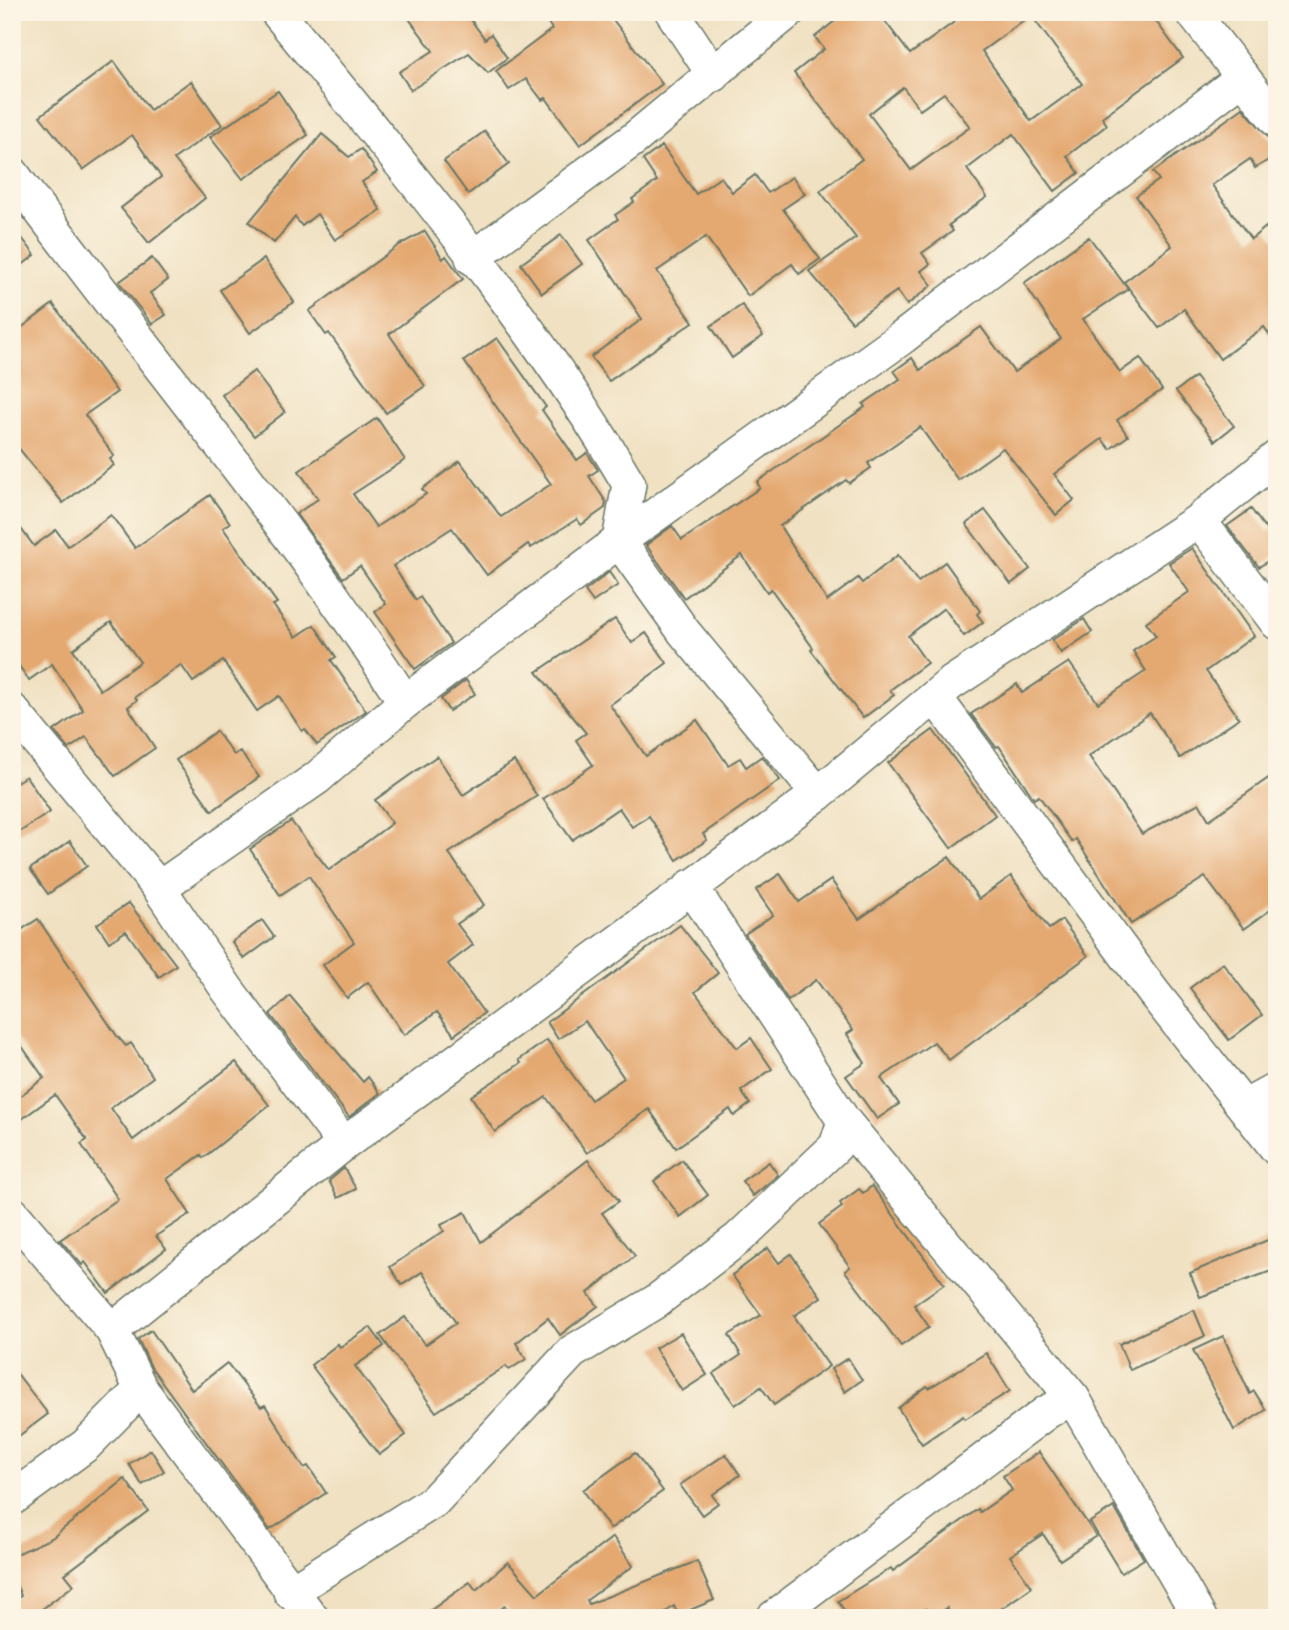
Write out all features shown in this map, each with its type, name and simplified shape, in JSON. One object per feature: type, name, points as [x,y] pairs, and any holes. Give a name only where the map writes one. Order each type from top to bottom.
[{"type":"street","points":[[277,12],[472,258],[593,422],[629,484],[619,541],[684,632],[818,794]]},
{"type":"street","points":[[672,12],[714,75]]},
{"type":"street","points":[[472,258],[634,139],[788,12]]},
{"type":"street","points":[[1192,12],[1277,121]]},
{"type":"street","points":[[159,888],[317,778],[405,702],[619,541],[903,337],[1243,77]]},
{"type":"street","points":[[12,173],[307,558],[405,702]]},
{"type":"street","points":[[112,1330],[344,1144],[818,794],[935,697],[1199,520],[1277,457]]},
{"type":"street","points":[[1199,520],[1277,623]]},
{"type":"street","points":[[935,697],[1153,992],[1246,1106],[1277,1149]]},
{"type":"street","points":[[12,709],[159,888],[227,989],[344,1144]]},
{"type":"street","points":[[691,887],[844,1121],[1073,1398],[1200,1618]]},
{"type":"street","points":[[1246,1106],[1277,1089]]},
{"type":"street","points":[[290,1592],[434,1501],[572,1352],[655,1302],[739,1238],[836,1146],[844,1121]]},
{"type":"street","points":[[12,1213],[112,1330],[141,1389],[312,1618]]},
{"type":"street","points":[[12,1499],[86,1445],[141,1389]]},
{"type":"street","points":[[773,1618],[1047,1412],[1073,1398]]},
{"type":"building","points":[[404,12],[465,12],[485,39],[491,34],[507,58],[488,73],[469,53],[411,90],[399,72],[433,51]]},
{"type":"building","points":[[541,12],[607,12],[662,84],[580,145],[546,98],[542,100],[526,79],[509,90],[496,71],[552,29]]},
{"type":"building","points":[[846,12],[878,12],[910,54],[957,20],[951,12],[1149,12],[1183,58],[1102,117],[1107,125],[1067,156],[1079,173],[1055,191],[1013,134],[967,169],[987,197],[949,225],[953,231],[922,253],[930,264],[921,271],[932,285],[907,305],[897,291],[852,322],[809,271],[856,238],[820,191],[862,159],[794,73],[824,49],[815,37]],"holes":[[[1031,15],[1082,84],[1031,121],[982,51]],[[903,87],[920,110],[944,93],[970,127],[911,170],[869,114]]]},
{"type":"building","points":[[114,61],[150,110],[191,81],[222,125],[174,159],[205,198],[149,243],[121,208],[161,177],[132,135],[83,170],[40,116]]},
{"type":"building","points":[[278,91],[308,135],[243,179],[210,137]]},
{"type":"building","points":[[1243,108],[1270,139],[1277,155],[1255,168],[1250,159],[1212,185],[1251,239],[1266,227],[1277,241],[1277,345],[1264,327],[1220,359],[1184,309],[1159,328],[1124,282],[1172,246],[1136,196],[1159,180],[1153,172]]},
{"type":"building","points":[[485,131],[509,164],[468,194],[444,161]]},
{"type":"building","points":[[322,134],[349,157],[361,149],[377,172],[362,182],[381,210],[335,240],[317,214],[302,226],[295,217],[274,243],[249,222]]},
{"type":"building","points":[[662,146],[696,194],[721,177],[732,192],[755,175],[768,193],[792,177],[805,194],[783,209],[820,259],[799,274],[792,264],[748,296],[706,237],[657,271],[693,322],[609,381],[591,357],[642,319],[589,240],[618,219],[615,215],[657,181],[643,160]]},
{"type":"building","points":[[12,225],[35,255],[12,273]]},
{"type":"building","points":[[425,231],[443,259],[446,256],[463,279],[389,334],[425,386],[386,413],[329,333],[326,335],[309,311],[399,245]]},
{"type":"building","points":[[561,235],[582,264],[542,293],[521,264]]},
{"type":"building","points":[[1089,237],[1128,289],[1083,319],[1120,372],[1140,358],[1162,390],[1117,420],[1128,436],[1110,449],[1102,439],[1054,474],[1074,500],[1056,515],[1003,448],[958,480],[920,427],[868,463],[871,468],[849,483],[846,480],[780,526],[827,601],[858,578],[862,583],[898,555],[918,582],[945,562],[980,611],[977,614],[983,622],[964,636],[944,608],[908,636],[927,663],[890,690],[894,695],[863,718],[811,650],[813,648],[771,589],[767,592],[742,555],[684,598],[646,545],[672,526],[682,540],[760,488],[757,482],[865,407],[863,404],[900,379],[894,371],[912,358],[920,370],[981,327],[1014,372],[1061,339],[1024,283]]},
{"type":"building","points":[[152,258],[168,280],[150,293],[166,315],[152,324],[119,282]]},
{"type":"building","points":[[264,259],[294,302],[250,333],[220,290]]},
{"type":"building","points":[[53,304],[117,392],[85,415],[114,456],[110,459],[114,465],[63,503],[12,440],[12,335]]},
{"type":"building","points":[[742,305],[763,336],[732,358],[711,326]]},
{"type":"building","points":[[497,338],[546,407],[542,410],[577,460],[587,453],[598,470],[589,476],[606,502],[605,508],[581,525],[577,519],[531,548],[528,544],[487,575],[452,528],[393,566],[416,600],[420,597],[451,643],[415,669],[375,612],[386,604],[360,566],[343,578],[296,514],[318,499],[299,471],[377,418],[405,460],[353,494],[376,527],[426,494],[422,489],[460,461],[501,517],[551,484],[464,361]]},
{"type":"building","points":[[254,371],[285,412],[254,436],[222,395]]},
{"type":"building","points":[[1195,377],[1234,426],[1215,441],[1176,391]]},
{"type":"building","points":[[210,495],[230,523],[223,528],[277,603],[273,605],[296,637],[314,625],[336,657],[331,660],[366,711],[317,745],[305,729],[302,731],[279,696],[257,711],[223,661],[193,682],[181,665],[135,697],[137,700],[128,707],[155,748],[115,776],[86,737],[69,749],[54,731],[83,710],[52,664],[29,680],[12,656],[12,517],[34,546],[56,530],[68,546],[111,515],[135,548]],"holes":[[[111,622],[140,662],[100,690],[73,649]]]},
{"type":"building","points":[[1251,509],[1268,532],[1277,525],[1277,555],[1259,567],[1227,526]]},
{"type":"building","points":[[985,510],[1030,569],[1011,584],[966,524]]},
{"type":"building","points":[[1192,548],[1254,636],[1206,671],[1239,718],[1180,758],[1150,713],[1089,756],[1142,834],[1199,803],[1209,820],[1277,772],[1277,905],[1244,929],[1205,877],[1131,924],[1076,839],[1072,842],[1039,796],[1034,799],[999,746],[996,747],[971,714],[1017,684],[1022,693],[1069,662],[1098,703],[1146,671],[1133,651],[1156,636],[1146,622],[1189,592],[1169,563]]},
{"type":"building","points":[[609,572],[618,585],[593,602],[585,591]]},
{"type":"building","points":[[615,619],[632,643],[646,633],[667,663],[610,705],[646,756],[697,720],[728,765],[740,758],[746,767],[762,756],[780,780],[703,834],[707,840],[677,860],[649,816],[632,827],[619,808],[572,840],[543,799],[593,765],[576,740],[586,733],[537,672]]},
{"type":"building","points":[[1084,619],[1092,632],[1061,653],[1052,640]]},
{"type":"building","points":[[466,680],[475,694],[449,711],[441,699]]},
{"type":"building","points":[[933,730],[995,815],[951,848],[888,763]]},
{"type":"building","points":[[216,731],[234,755],[240,751],[259,777],[212,811],[176,760]]},
{"type":"building","points":[[437,756],[463,795],[514,761],[537,796],[449,853],[484,905],[457,924],[473,945],[448,964],[484,1013],[454,1035],[437,1012],[404,1035],[368,982],[347,998],[323,965],[354,942],[309,876],[280,895],[250,849],[291,821],[329,870],[392,823],[375,800]]},
{"type":"building","points":[[26,776],[50,812],[12,837],[12,785]]},
{"type":"building","points":[[70,841],[87,866],[48,894],[30,869]]},
{"type":"building","points":[[949,857],[979,899],[1011,876],[1049,929],[1062,920],[1088,956],[949,1060],[934,1042],[881,1078],[899,1104],[877,1119],[846,1076],[865,1063],[847,1034],[853,1030],[816,980],[788,1000],[745,934],[773,915],[756,890],[780,874],[799,902],[831,880],[859,919]]},
{"type":"building","points":[[129,903],[176,965],[159,977],[126,931],[109,942],[97,924]]},
{"type":"building","points":[[38,919],[117,1036],[126,1046],[131,1043],[153,1077],[111,1108],[133,1140],[236,1062],[269,1105],[203,1158],[201,1155],[167,1179],[190,1214],[156,1236],[166,1249],[108,1293],[85,1262],[82,1265],[60,1240],[118,1199],[81,1144],[87,1140],[55,1095],[12,1126],[12,1102],[44,1078],[12,1032],[12,936]]},
{"type":"building","points":[[262,920],[274,937],[244,959],[232,942]]},
{"type":"building","points":[[680,925],[718,973],[695,992],[737,1048],[751,1038],[772,1069],[741,1091],[750,1104],[734,1116],[730,1109],[676,1148],[649,1109],[587,1153],[546,1097],[495,1132],[471,1096],[521,1063],[519,1060],[547,1040],[591,1100],[624,1078],[585,1021],[558,1039],[547,1022]]},
{"type":"building","points":[[1223,963],[1262,1015],[1229,1040],[1190,988]]},
{"type":"building","points":[[290,996],[363,1082],[368,1077],[380,1093],[349,1117],[270,1014]]},
{"type":"building","points":[[588,1160],[619,1201],[602,1213],[635,1256],[588,1293],[598,1306],[560,1335],[548,1318],[516,1343],[526,1359],[509,1370],[506,1366],[436,1412],[380,1335],[405,1317],[425,1345],[456,1323],[422,1272],[402,1285],[390,1267],[444,1231],[441,1225],[465,1212],[481,1242]]},
{"type":"building","points":[[682,1160],[708,1195],[680,1217],[654,1181]]},
{"type":"building","points":[[769,1162],[778,1175],[753,1196],[742,1181]]},
{"type":"building","points":[[344,1168],[356,1189],[338,1198],[329,1181]]},
{"type":"building","points":[[872,1186],[944,1284],[914,1305],[929,1327],[901,1346],[845,1271],[850,1267],[819,1224],[842,1207],[840,1203],[859,1189],[863,1193]]},
{"type":"building","points":[[1277,1236],[1277,1269],[1200,1297],[1190,1273]]},
{"type":"building","points":[[768,1248],[779,1263],[791,1254],[821,1297],[794,1316],[829,1366],[774,1405],[761,1387],[735,1405],[713,1374],[741,1355],[729,1335],[761,1315],[732,1275]]},
{"type":"building","points":[[1194,1310],[1205,1336],[1130,1370],[1119,1344]]},
{"type":"building","points":[[370,1327],[384,1346],[355,1366],[406,1435],[379,1455],[311,1365],[338,1344],[340,1347]]},
{"type":"building","points":[[151,1330],[192,1390],[227,1363],[261,1407],[265,1405],[304,1468],[308,1466],[326,1493],[270,1530],[151,1367],[138,1339]]},
{"type":"building","points":[[681,1333],[707,1375],[682,1391],[655,1348]]},
{"type":"building","points":[[1223,1336],[1250,1394],[1254,1391],[1266,1410],[1234,1430],[1193,1350]]},
{"type":"building","points":[[986,1353],[1010,1391],[965,1419],[963,1416],[922,1444],[898,1408],[927,1386],[929,1388]]},
{"type":"building","points":[[848,1358],[862,1380],[845,1392],[831,1369]]},
{"type":"building","points":[[12,1367],[48,1414],[12,1441]]},
{"type":"building","points":[[151,1450],[164,1471],[142,1485],[129,1464]]},
{"type":"building","points":[[1039,1452],[1096,1536],[1060,1560],[1043,1534],[1010,1556],[1032,1587],[988,1618],[954,1618],[947,1608],[933,1618],[926,1609],[914,1618],[849,1618],[838,1601],[891,1568],[893,1571],[978,1509],[980,1512],[1012,1490],[1003,1476]]},
{"type":"building","points":[[635,1453],[663,1491],[610,1529],[583,1490]]},
{"type":"building","points":[[726,1454],[740,1475],[712,1495],[718,1503],[702,1515],[680,1485]]},
{"type":"building","points":[[125,1479],[148,1511],[65,1574],[74,1585],[30,1618],[12,1618],[12,1602],[21,1596],[12,1575],[12,1556],[52,1538]]},
{"type":"building","points":[[1114,1507],[1144,1559],[1121,1573],[1090,1522]]},
{"type":"building","points":[[613,1537],[633,1566],[587,1600],[589,1604],[697,1561],[714,1600],[678,1615],[674,1606],[658,1618],[514,1618],[505,1606],[489,1618],[420,1618],[470,1582],[476,1590],[508,1562],[537,1595]]}]
